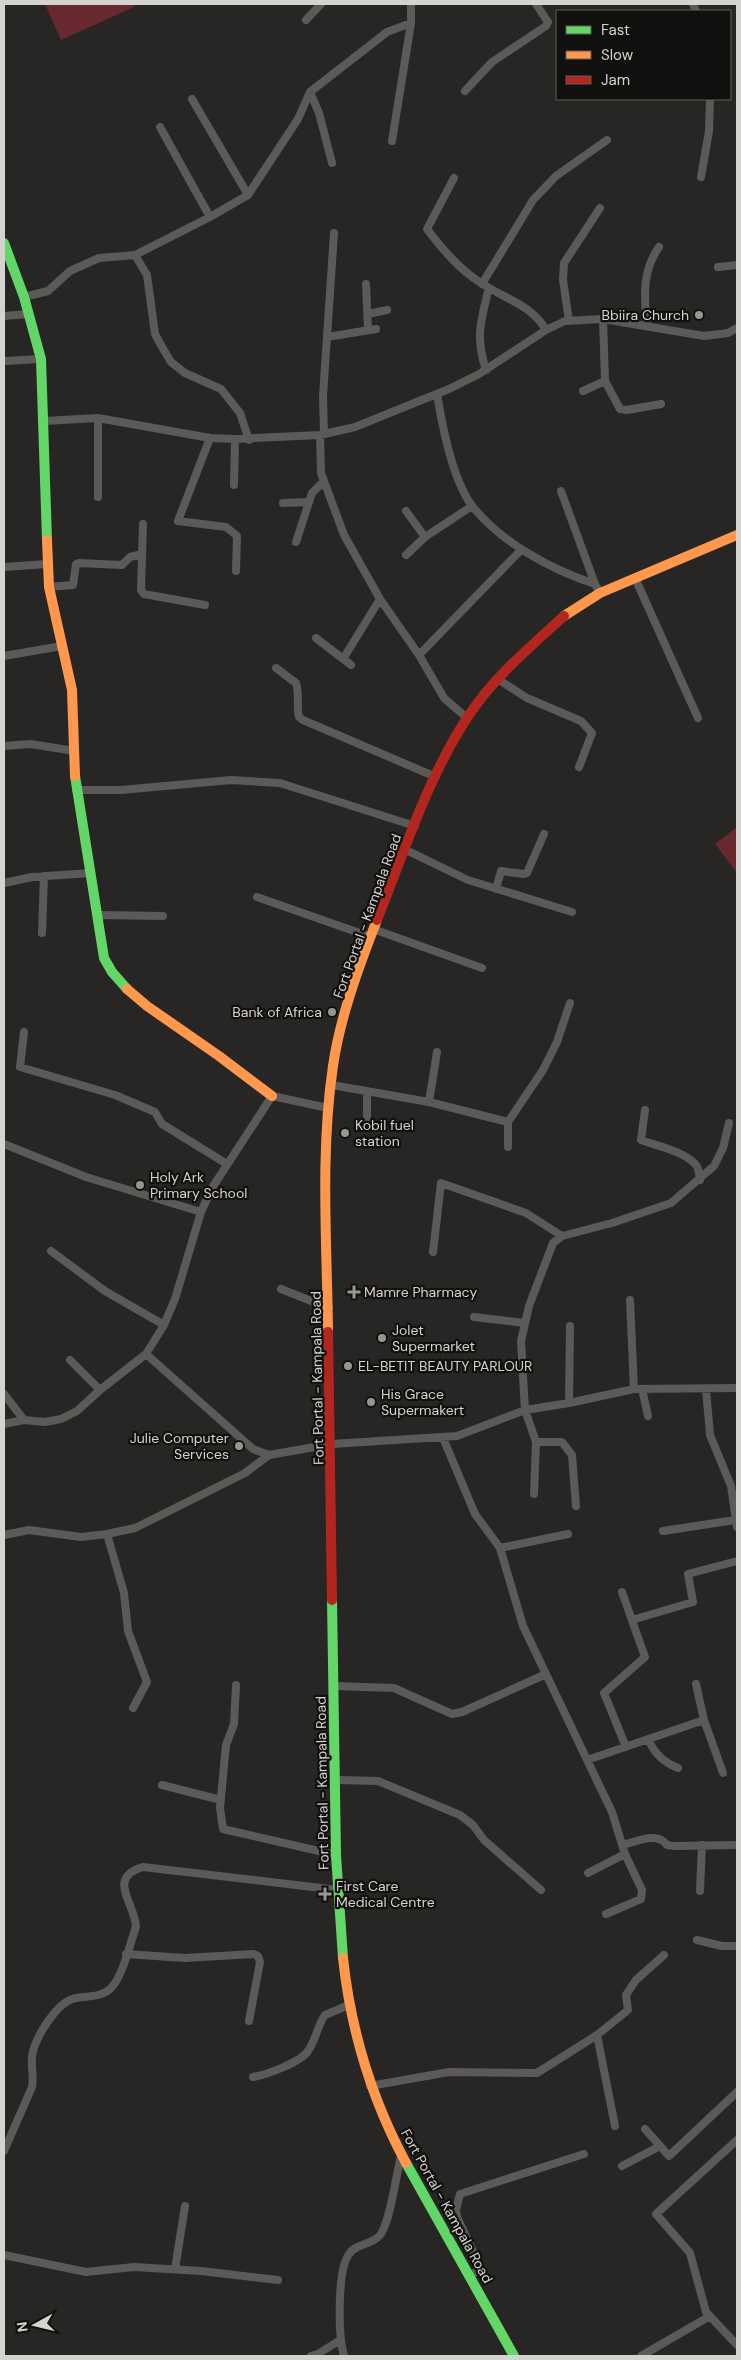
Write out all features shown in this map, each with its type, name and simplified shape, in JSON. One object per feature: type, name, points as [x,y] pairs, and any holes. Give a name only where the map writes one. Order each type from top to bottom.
[{"type":"main road","points":[[4,243],[24,297],[40,359],[44,421],[49,587],[72,690],[76,790],[98,915],[100,944],[104,958],[115,978],[152,1011],[203,1044],[272,1096]]},
{"type":"main road","name":"Fort Portal - Kampala Road","points":[[514,2356],[471,2276],[401,2156],[370,2086],[356,2040],[349,2005],[341,1944],[336,1855],[332,1444],[326,1164],[328,1108],[333,1064],[344,1017],[372,933],[436,776],[467,718],[499,680],[504,671],[542,635],[597,589],[635,578],[737,535]]},
{"type":"street","points":[[306,20],[321,4]]},
{"type":"street","points":[[392,141],[411,23],[411,4]]},
{"type":"street","points":[[465,91],[492,62],[546,26],[548,22],[536,4]]},
{"type":"street","points":[[24,297],[48,290],[70,271],[99,258],[135,255],[210,217],[248,195],[298,119],[310,92],[387,32],[411,23]]},
{"type":"street","points":[[310,92],[319,113],[332,162]]},
{"type":"street","points":[[192,99],[248,195]]},
{"type":"street","points":[[700,177],[709,131],[710,100]]},
{"type":"street","points":[[160,127],[210,217]]},
{"type":"street","points":[[486,370],[480,350],[479,334],[485,286],[533,200],[556,176],[607,140]]},
{"type":"street","points":[[454,178],[427,229],[451,260],[485,286],[520,304],[539,318],[546,330]]},
{"type":"street","points":[[569,321],[563,280],[564,263],[600,208]]},
{"type":"street","points":[[334,233],[323,396],[321,473],[344,535],[380,599],[419,655],[444,698],[467,718]]},
{"type":"street","points":[[647,325],[644,294],[646,278],[651,258],[659,247]]},
{"type":"street","points":[[135,255],[147,275],[155,334],[162,348],[171,362],[185,373],[221,389],[240,413],[248,440]]},
{"type":"street","points":[[718,267],[737,265]]},
{"type":"street","points":[[327,337],[372,329],[368,314],[366,284]]},
{"type":"street","points":[[368,314],[387,310]]},
{"type":"street","points":[[4,316],[29,314]]},
{"type":"street","points":[[603,319],[605,381],[620,410],[661,404]]},
{"type":"street","points":[[44,421],[98,418],[210,438],[235,440],[322,434],[354,427],[437,394],[486,370],[546,330],[569,321],[603,319],[704,336],[728,333],[737,328]]},
{"type":"street","points":[[4,361],[40,359]]},
{"type":"street","points":[[582,391],[605,381]]},
{"type":"street","points":[[437,394],[446,441],[472,506],[521,550],[597,589]]},
{"type":"street","points":[[98,418],[98,497]]},
{"type":"street","points":[[210,438],[178,521],[226,527],[237,536],[236,571]]},
{"type":"street","points":[[234,485],[235,440]]},
{"type":"street","points":[[296,542],[312,493],[324,482]]},
{"type":"street","points":[[561,491],[597,589]]},
{"type":"street","points":[[283,503],[309,502]]},
{"type":"street","points":[[406,554],[425,537],[472,506]]},
{"type":"street","points":[[406,511],[425,537]]},
{"type":"street","points":[[142,524],[141,590],[144,594],[205,604]]},
{"type":"street","points":[[419,655],[521,550]]},
{"type":"street","points":[[49,587],[73,585],[76,564],[122,564],[130,557],[142,554]]},
{"type":"street","points":[[4,567],[47,564]]},
{"type":"street","points":[[635,578],[698,718]]},
{"type":"street","points":[[344,660],[380,599]]},
{"type":"street","points":[[316,638],[351,665]]},
{"type":"street","points":[[4,656],[62,646]]},
{"type":"street","points":[[276,668],[296,683],[300,700],[297,711],[299,717],[303,720],[436,776]]},
{"type":"street","points":[[499,680],[528,698],[581,721],[588,727],[592,733],[579,767]]},
{"type":"street","points":[[4,746],[30,744],[75,751]]},
{"type":"street","points":[[76,790],[121,790],[232,780],[280,783],[415,826]]},
{"type":"street","points":[[496,890],[501,871],[527,873],[544,834]]},
{"type":"street","points":[[406,850],[468,880],[572,912]]},
{"type":"street","points":[[4,884],[44,876],[91,872]]},
{"type":"street","points":[[42,933],[44,876]]},
{"type":"street","points":[[257,897],[482,968]]},
{"type":"street","points":[[98,915],[163,916]]},
{"type":"street","points":[[508,1147],[508,1122],[543,1070],[554,1049],[570,1003]]},
{"type":"street","points":[[24,1032],[20,1067],[115,1094],[155,1112],[162,1124],[227,1164]]},
{"type":"street","points":[[428,1102],[437,1052]]},
{"type":"street","points":[[332,1084],[428,1102],[508,1122]]},
{"type":"street","points":[[367,1122],[368,1091]]},
{"type":"street","points":[[4,1424],[24,1420],[45,1422],[61,1419],[77,1411],[100,1390],[146,1354],[164,1325],[186,1268],[201,1212],[212,1188],[272,1096],[328,1108]]},
{"type":"street","points":[[645,1110],[641,1140],[693,1162],[697,1166],[700,1180]]},
{"type":"street","points":[[534,1494],[536,1442],[525,1410],[521,1341],[524,1324],[552,1243],[562,1236],[657,1209],[671,1203],[714,1166],[723,1148],[729,1123]]},
{"type":"street","points":[[4,1144],[86,1177],[201,1212]]},
{"type":"street","points":[[433,1252],[441,1183],[526,1213],[562,1236]]},
{"type":"street","points":[[51,1251],[105,1291],[164,1325]]},
{"type":"street","points":[[281,1289],[329,1308]]},
{"type":"street","points":[[630,1300],[634,1389]]},
{"type":"street","points":[[474,1317],[524,1324]]},
{"type":"street","points":[[569,1403],[570,1326]]},
{"type":"street","points":[[146,1354],[253,1449],[269,1455]]},
{"type":"street","points":[[70,1360],[100,1390]]},
{"type":"street","points":[[4,1535],[29,1530],[81,1537],[135,1528],[246,1474],[269,1455],[332,1444],[457,1436],[525,1410],[634,1389],[737,1388]]},
{"type":"street","points":[[642,1389],[648,1416]]},
{"type":"street","points":[[663,1530],[736,1524],[731,1486],[710,1434],[706,1389]]},
{"type":"street","points":[[4,1394],[24,1420]]},
{"type":"street","points":[[443,1438],[475,1514],[500,1548],[523,1626],[612,1812],[625,1854],[642,1890],[641,1899],[606,1914]]},
{"type":"street","points":[[536,1442],[562,1442],[572,1455],[576,1506]]},
{"type":"street","points":[[107,1534],[124,1593],[128,1631],[147,1682],[133,1708]]},
{"type":"street","points":[[500,1548],[568,1534]]},
{"type":"street","points":[[632,1620],[693,1602],[688,1574],[737,1561]]},
{"type":"street","points":[[622,1592],[645,1657],[604,1692],[626,1747]]},
{"type":"street","points":[[334,1686],[394,1688],[452,1714],[462,1712],[546,1674]]},
{"type":"street","points":[[696,1684],[704,1720],[723,1773]]},
{"type":"street","points":[[236,1685],[234,1724],[226,1745],[221,1800],[224,1829],[336,1855]]},
{"type":"street","points":[[587,1760],[704,1720]]},
{"type":"street","points":[[648,1739],[657,1755],[666,1763],[678,1768]]},
{"type":"street","points":[[336,1780],[378,1781],[460,1815],[473,1825],[484,1840],[541,1890]]},
{"type":"street","points":[[162,1785],[221,1800]]},
{"type":"street","points":[[622,1846],[655,1837],[662,1839],[667,1845],[737,1845]]},
{"type":"street","points":[[700,1891],[702,1845]]},
{"type":"street","points":[[588,1872],[625,1854]]},
{"type":"street","points":[[4,2152],[32,2088],[34,2077],[32,2058],[35,2046],[57,2008],[73,1998],[103,1994],[111,1989],[116,1982],[136,1927],[136,1918],[123,1890],[123,1882],[136,1869],[150,1868],[338,1890]]},
{"type":"street","points":[[696,1940],[722,1946],[737,1946]]},
{"type":"street","points":[[126,1954],[186,1958],[254,1954],[258,1956],[260,1962],[249,2021]]},
{"type":"street","points":[[370,2086],[449,2072],[537,2073],[597,2034],[628,2010],[626,1995],[636,1980],[664,1955]]},
{"type":"street","points":[[253,2077],[265,2075],[304,2056],[309,2050],[325,2015],[349,2005]]},
{"type":"street","points":[[597,2034],[615,2126]]},
{"type":"street","points":[[645,2129],[669,2156],[737,2092]]},
{"type":"street","points":[[737,2140],[656,2214],[690,2253],[706,2312],[737,2345]]},
{"type":"street","points":[[622,2166],[660,2146]]},
{"type":"street","points":[[471,2276],[477,2271],[479,2264],[457,2217],[456,2210],[460,2194],[584,2154]]},
{"type":"street","points":[[344,2356],[338,2324],[344,2265],[348,2255],[354,2249],[373,2241],[380,2234],[390,2206],[401,2156]]},
{"type":"street","points":[[175,2269],[185,2206]]},
{"type":"street","points":[[4,2255],[86,2272],[134,2267],[175,2269],[278,2280]]},
{"type":"street","points":[[641,2356],[710,2316]]},
{"type":"street","points":[[311,2356],[318,2354],[340,2340]]},
{"type":"shaded area","points":[[45,4],[132,4],[134,7],[61,40]]},
{"type":"shaded area","points":[[737,827],[737,873],[715,844]]},
{"type":"traffic: fast","points":[[4,243],[24,297],[41,359],[47,540]]},
{"type":"traffic: fast","points":[[75,776],[104,958],[112,972],[127,989]]},
{"type":"traffic: fast","points":[[332,1600],[336,1855],[343,1958]]},
{"type":"traffic: fast","points":[[406,2163],[514,2356]]},
{"type":"traffic: slow","points":[[564,616],[600,593],[737,535]]},
{"type":"traffic: slow","points":[[47,540],[49,587],[72,690],[75,776]]},
{"type":"traffic: slow","points":[[328,1332],[325,1165],[329,1099],[336,1048],[345,1010],[377,920]]},
{"type":"traffic: slow","points":[[127,989],[147,1006],[272,1096]]},
{"type":"traffic: slow","points":[[343,1958],[351,2012],[364,2064],[383,2114],[406,2163]]},
{"type":"traffic: jam","points":[[377,920],[428,791],[453,741],[467,718],[477,703],[500,677],[564,616]]},
{"type":"traffic: jam","points":[[328,1332],[332,1600]]},
{"type":"place","name":"Bbiira Church","points":[[699,315]]},
{"type":"place","name":"Bank of Africa","points":[[332,1012]]},
{"type":"place","name":"Kobil fuel station","points":[[345,1133]]},
{"type":"place","name":"Holy Ark Primary School","points":[[140,1185]]},
{"type":"place","name":"Mamre Pharmacy","points":[[354,1292]]},
{"type":"place","name":"Jolet Supermarket","points":[[382,1338]]},
{"type":"place","name":"EL-BETIT BEAUTY PARLOUR","points":[[348,1366]]},
{"type":"place","name":"His Grace Supermakert","points":[[371,1402]]},
{"type":"place","name":"Julie Computer Services","points":[[239,1446]]},
{"type":"place","name":"First Care Medical Centre","points":[[325,1894]]}]
